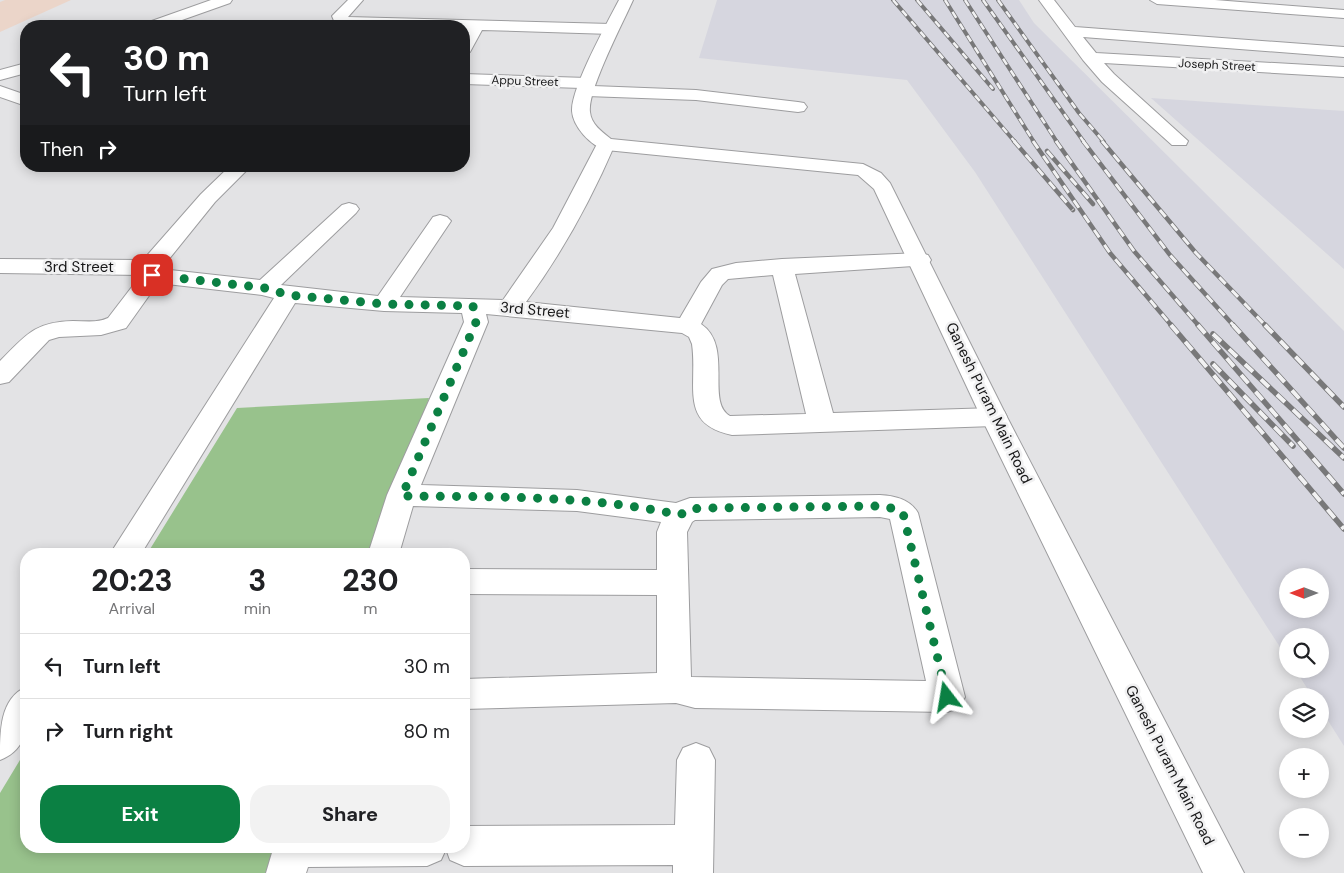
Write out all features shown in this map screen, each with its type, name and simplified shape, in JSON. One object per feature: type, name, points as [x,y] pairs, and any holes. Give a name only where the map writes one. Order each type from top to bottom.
[{"type":"street","points":[[168,20],[225,0]]},
{"type":"street","points":[[340,20],[339,16],[356,0]]},
{"type":"street","points":[[510,307],[527,285],[562,231],[606,144],[593,135],[582,116],[580,107],[611,29],[626,0]]},
{"type":"street","points":[[1046,0],[1089,57],[1108,78],[1179,141]]},
{"type":"street","points":[[1157,0],[1261,4],[1344,14]]},
{"type":"street","points":[[470,26],[611,29]]},
{"type":"street","points":[[470,38],[477,26]]},
{"type":"street","points":[[1071,31],[1344,52]]},
{"type":"street","name":"Joseph Street","points":[[1089,57],[1344,72]]},
{"type":"street","points":[[0,75],[20,70]]},
{"type":"street","name":"Appu Street","points":[[470,79],[696,96],[798,107]]},
{"type":"street","points":[[0,91],[20,98]]},
{"type":"street","name":"Ganesh Puram Main Road","points":[[606,144],[863,170],[874,177],[890,196],[994,416],[1224,873]]},
{"type":"street","points":[[0,376],[40,335],[48,330],[101,327],[117,322],[150,271],[208,198],[235,172]]},
{"type":"street","points":[[128,548],[277,292],[349,209]]},
{"type":"street","points":[[384,304],[440,221]]},
{"type":"street","points":[[920,260],[782,266],[736,270],[720,274],[712,282],[688,326],[696,329],[703,339],[709,408],[718,422],[732,426],[994,416]]},
{"type":"street","name":"3rd Street","points":[[0,266],[150,271],[277,292],[384,304],[510,307],[688,326]]},
{"type":"street","points":[[782,266],[822,423]]},
{"type":"street","points":[[386,548],[402,496],[476,322],[473,306]]},
{"type":"street","points":[[402,496],[551,499],[651,508],[680,515]]},
{"type":"street","points":[[470,694],[676,688],[695,693],[947,697],[903,513],[886,506],[706,508],[690,509],[680,515],[672,532],[674,679],[676,688]]},
{"type":"street","points":[[470,581],[673,583]]},
{"type":"street","points":[[0,743],[20,712]]},
{"type":"street","points":[[470,846],[692,859],[696,760]]},
{"type":"street","points":[[286,873],[292,853]]},
{"type":"shaded area","points":[[5,0],[71,0],[27,20],[20,20],[20,23],[0,32],[0,2]]},
{"type":"shaded area","points":[[717,0],[1019,0],[1034,23],[1344,331],[1344,746],[1329,722],[1329,688],[1307,688],[1301,678],[1329,678],[1329,628],[1279,628],[1279,646],[975,172],[907,80],[699,58]]},
{"type":"shaded area","points":[[1151,98],[1344,111],[1344,269]]},
{"type":"green space","points":[[429,398],[381,548],[151,548],[237,408]]},
{"type":"green space","points":[[20,760],[20,853],[283,853],[277,873],[0,873],[0,793]]},
{"type":"railway","points":[[893,0],[1015,142]]},
{"type":"railway","points":[[917,0],[993,89]]},
{"type":"railway","points":[[945,0],[1034,142]]},
{"type":"railway","points":[[965,0],[1057,142]]},
{"type":"railway","points":[[983,0],[1084,142]]},
{"type":"railway","points":[[998,0],[1079,113],[1104,142]]},
{"type":"railway","points":[[1014,141],[1073,210]]},
{"type":"railway","points":[[1033,141],[1110,253],[1172,326]]},
{"type":"railway","points":[[1056,141],[1134,251],[1199,326]]},
{"type":"railway","points":[[1083,141],[1170,255],[1234,326]]},
{"type":"railway","points":[[1102,141],[1196,253],[1266,326]]},
{"type":"railway","points":[[1047,151],[1093,204]]},
{"type":"railway","points":[[1171,325],[1344,529]]},
{"type":"railway","points":[[1198,325],[1344,494]]},
{"type":"railway","points":[[1233,325],[1344,448]]},
{"type":"railway","points":[[1265,325],[1344,407]]},
{"type":"railway","points":[[1213,334],[1344,458]]},
{"type":"railway","points":[[1213,364],[1293,446]]},
{"type":"route","points":[[152,275],[265,288],[288,295],[384,304],[473,306],[476,322],[402,496],[551,499],[651,508],[680,515],[690,509],[706,508],[886,506],[899,510],[903,513],[947,697]]}]
